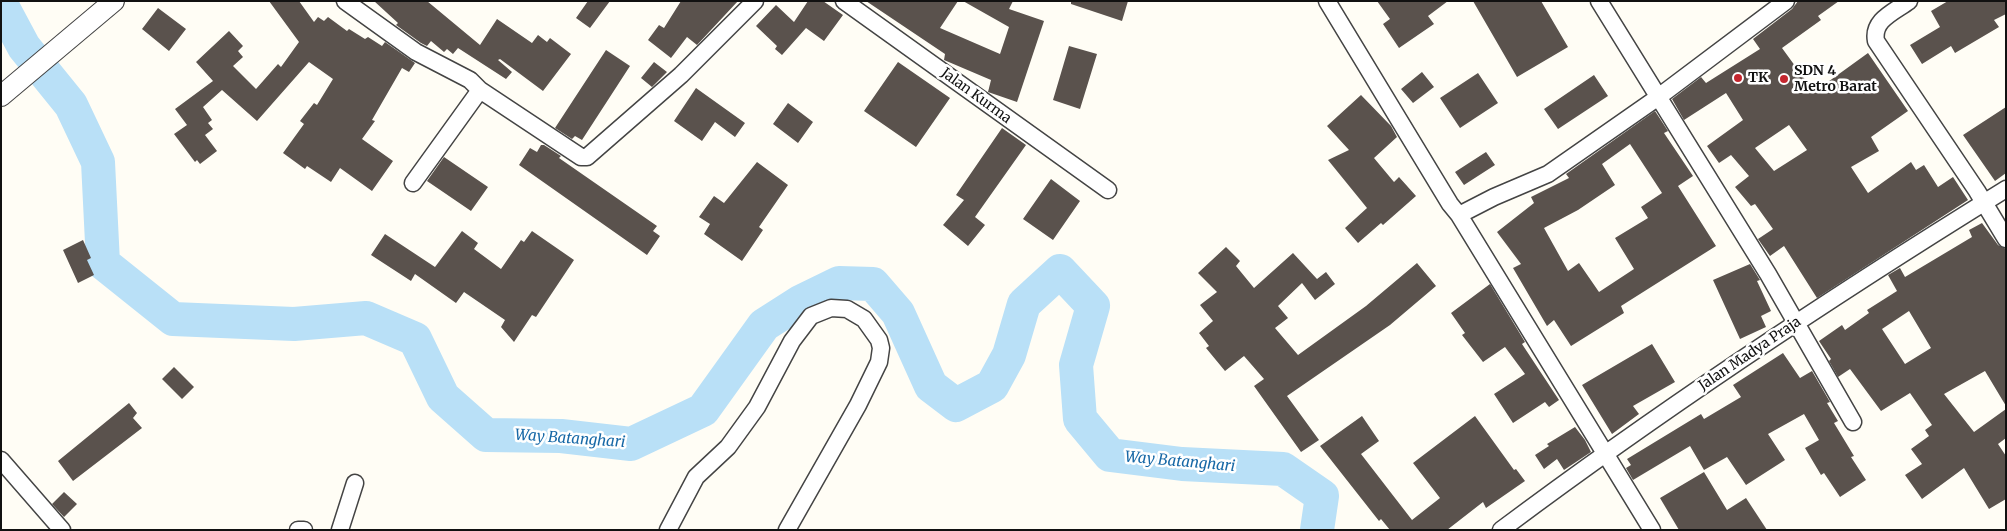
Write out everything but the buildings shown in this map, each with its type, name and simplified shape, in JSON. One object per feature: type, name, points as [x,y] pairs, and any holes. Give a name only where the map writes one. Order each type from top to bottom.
[{"type":"street","points":[[1,96],[114,1]]},
{"type":"street","points":[[345,1],[416,52],[470,80],[480,90],[581,157],[588,157],[681,75],[755,1]]},
{"type":"street","name":"Jalan Kurma","points":[[844,1],[1108,190]]},
{"type":"street","points":[[1327,1],[1652,530]]},
{"type":"street","points":[[1599,1],[1797,323],[1854,422]]},
{"type":"street","points":[[1460,215],[1494,197],[1548,174],[1658,98],[1786,1]]},
{"type":"street","points":[[1909,1],[1880,22],[1875,29],[1876,41],[1984,202],[2006,239]]},
{"type":"street","points":[[413,183],[480,90]]},
{"type":"street","name":"Jalan Madya Praja","points":[[1501,530],[1605,452],[1797,323],[2006,189]]},
{"type":"street","points":[[668,530],[696,477],[728,447],[757,407],[792,341],[811,316],[832,308],[847,309],[864,319],[879,340],[881,348],[879,362],[858,405],[787,530]]},
{"type":"street","points":[[1,460],[62,530]]},
{"type":"street","points":[[340,530],[355,484]]},
{"type":"street","points":[[298,530],[304,530]]},
{"type":"waterway","name":"Way Batanghari","points":[[1,4],[24,47],[71,105],[98,162],[103,263],[173,319],[294,324],[366,318],[415,339],[443,397],[486,435],[561,436],[631,444],[703,410],[764,325],[800,302],[839,283],[873,284],[898,313],[931,386],[956,405],[992,386],[1009,355],[1024,304],[1060,271],[1093,306],[1076,365],[1080,419],[1110,455],[1182,464],[1283,469],[1322,496],[1317,530]]},
{"type":"place","name":"TK","points":[[1738,78]]},
{"type":"place","name":"SDN 4 Metro Barat","points":[[1784,79]]}]
